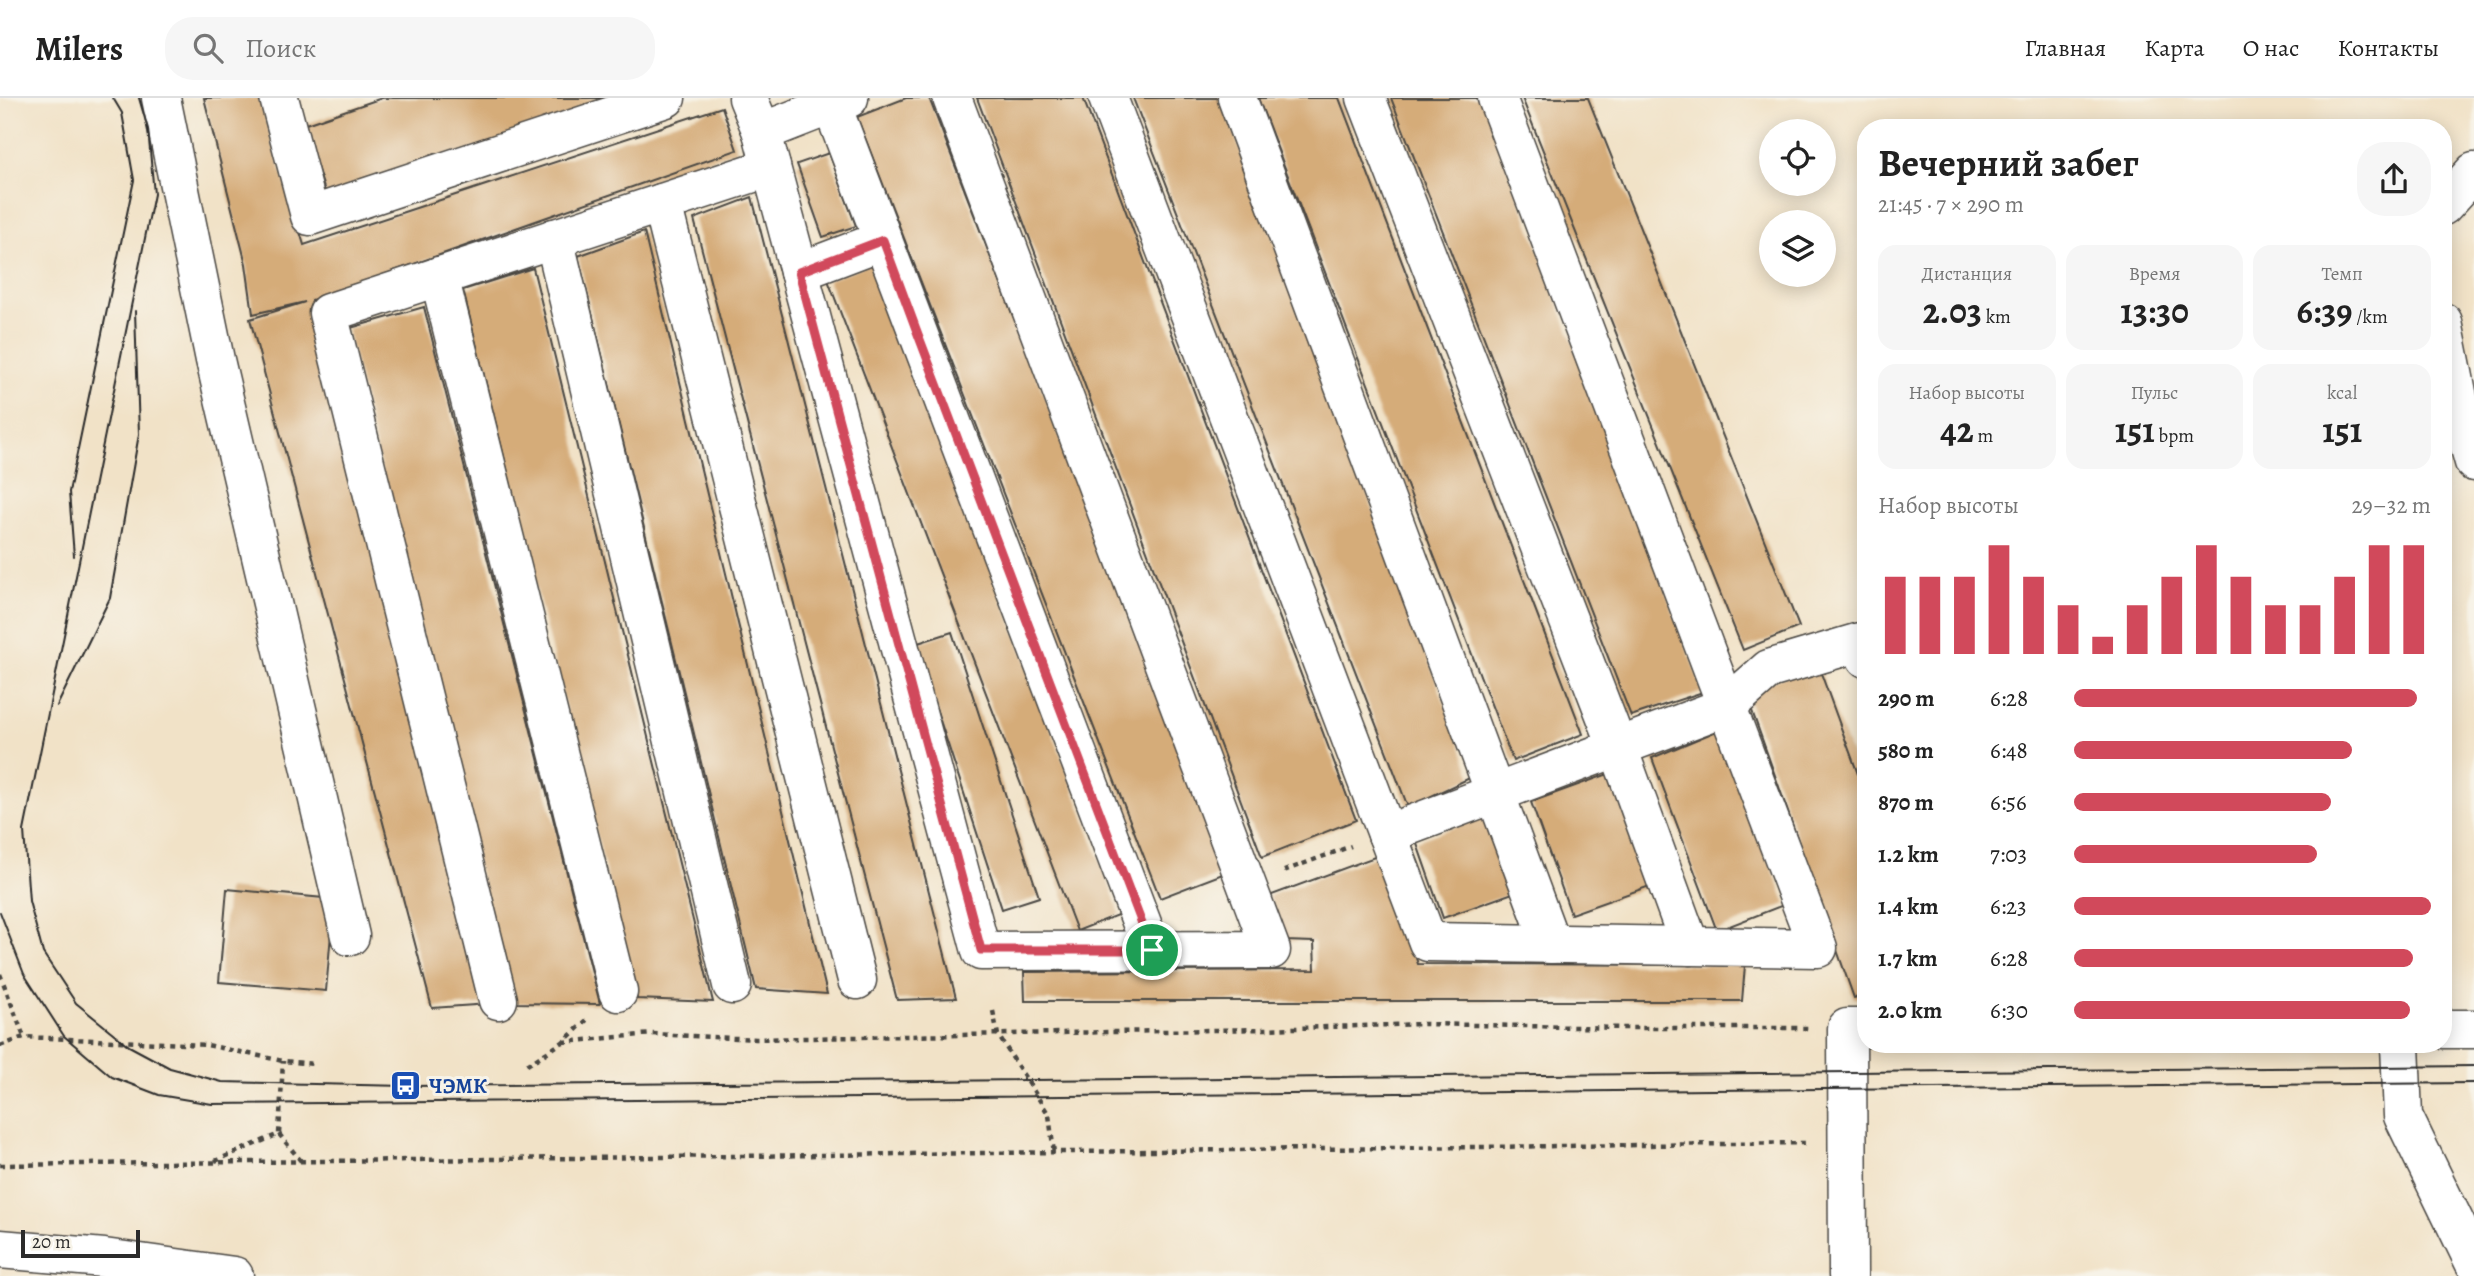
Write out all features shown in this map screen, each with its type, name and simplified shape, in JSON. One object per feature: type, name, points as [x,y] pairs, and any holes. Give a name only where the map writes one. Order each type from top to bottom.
[{"type":"street","points":[[161,98],[215,360],[350,936]]},
{"type":"street","points":[[289,101],[310,216],[666,98]]},
{"type":"street","points":[[760,132],[981,950],[1271,950],[952,98]]},
{"type":"street","points":[[1108,98],[1428,942],[1818,948],[1497,98]]},
{"type":"street","points":[[1237,98],[1551,944]]},
{"type":"street","points":[[1366,98],[1618,748],[1690,946]]},
{"type":"street","points":[[498,1000],[328,313],[662,203],[760,132],[837,100],[883,240],[1152,950]]},
{"type":"street","points":[[2452,196],[2474,172]]},
{"type":"street","points":[[662,203],[857,980]]},
{"type":"street","points":[[554,239],[732,985]]},
{"type":"street","points":[[799,272],[883,240]]},
{"type":"street","points":[[439,276],[606,1003]]},
{"type":"street","points":[[2452,358],[2468,422],[2474,462]]},
{"type":"street","points":[[1388,834],[1727,706],[1769,670],[1857,643]]},
{"type":"street","points":[[1848,1276],[1847,1142],[1856,1028]]},
{"type":"street","points":[[2452,1029],[2474,1029]]},
{"type":"street","points":[[2400,1053],[2403,1116],[2474,1262]]},
{"type":"street","points":[[0,1249],[104,1258],[234,1276]]},
{"type":"path","points":[[1247,886],[1316,858],[1388,834]]},
{"type":"path","points":[[0,974],[24,1037]]},
{"type":"path","points":[[527,1065],[563,1042],[606,1003]]},
{"type":"path","points":[[993,1011],[998,1035],[1049,1115],[1054,1153]]},
{"type":"path","points":[[563,1042],[652,1034],[756,1039],[1424,1024],[1624,1028],[1856,1028]]},
{"type":"path","points":[[0,1046],[24,1037],[206,1045],[282,1061],[315,1064]]},
{"type":"path","points":[[282,1061],[279,1135],[302,1161]]},
{"type":"path","points":[[210,1163],[279,1135]]},
{"type":"path","points":[[0,1165],[1847,1142]]},
{"type":"building","points":[[204,98],[259,98],[304,245],[722,107],[737,150],[312,300],[489,1004],[432,1008],[250,319],[305,302],[253,314],[246,264]]},
{"type":"building","points":[[382,98],[629,98],[327,197],[303,125]]},
{"type":"building","points":[[906,98],[929,98],[1228,872],[1160,898],[857,117]]},
{"type":"building","points":[[977,98],[1083,98],[1356,820],[1262,857]]},
{"type":"building","points":[[1133,98],[1221,98],[1472,777],[1408,807]]},
{"type":"building","points":[[1258,98],[1339,98],[1583,734],[1513,761]]},
{"type":"building","points":[[1391,98],[1482,98],[1703,692],[1631,716]]},
{"type":"building","points":[[1522,98],[1588,98],[1799,627],[1743,650]]},
{"type":"building","points":[[829,153],[856,226],[823,237],[797,164]]},
{"type":"building","points":[[752,197],[956,998],[897,1000],[694,219]]},
{"type":"building","points":[[644,232],[827,994],[756,989],[578,256]]},
{"type":"building","points":[[877,261],[1120,914],[1077,931],[828,280]]},
{"type":"building","points":[[533,268],[713,1002],[637,999],[463,290]]},
{"type":"building","points":[[424,307],[600,1004],[511,1003],[347,329]]},
{"type":"building","points":[[952,632],[1039,897],[1002,909],[915,644]]},
{"type":"building","points":[[1818,665],[1857,771],[1857,998],[1854,998],[1745,691]]},
{"type":"building","points":[[1719,730],[1786,904],[1717,931],[1652,758]]},
{"type":"building","points":[[1611,773],[1650,886],[1571,914],[1531,802]]},
{"type":"building","points":[[1486,816],[1513,893],[1443,918],[1416,841]]},
{"type":"building","points":[[1380,855],[1418,964],[1745,965],[1742,1001],[1025,1001],[1024,972],[1315,970],[1314,942],[1285,941],[1269,896]]},
{"type":"building","points":[[227,889],[334,899],[326,991],[219,982]]},
{"type":"tram line","points":[[74,556],[69,492],[134,180],[122,113],[113,98]]},
{"type":"tram line","points":[[139,98],[148,129],[154,194],[24,831],[29,901],[43,953],[76,1003],[129,1046],[170,1068],[222,1082],[406,1086],[2474,1066]]},
{"type":"tram line","points":[[57,706],[110,598],[139,434],[135,311]]},
{"type":"tram line","points":[[0,912],[24,974],[64,1036],[112,1077],[159,1095],[212,1104],[2474,1083]]},
{"type":"place","name":"ЧЭМК","points":[[406,1086]]},
{"type":"route","points":[[883,240],[1152,950],[981,950],[799,272],[883,240]]}]
